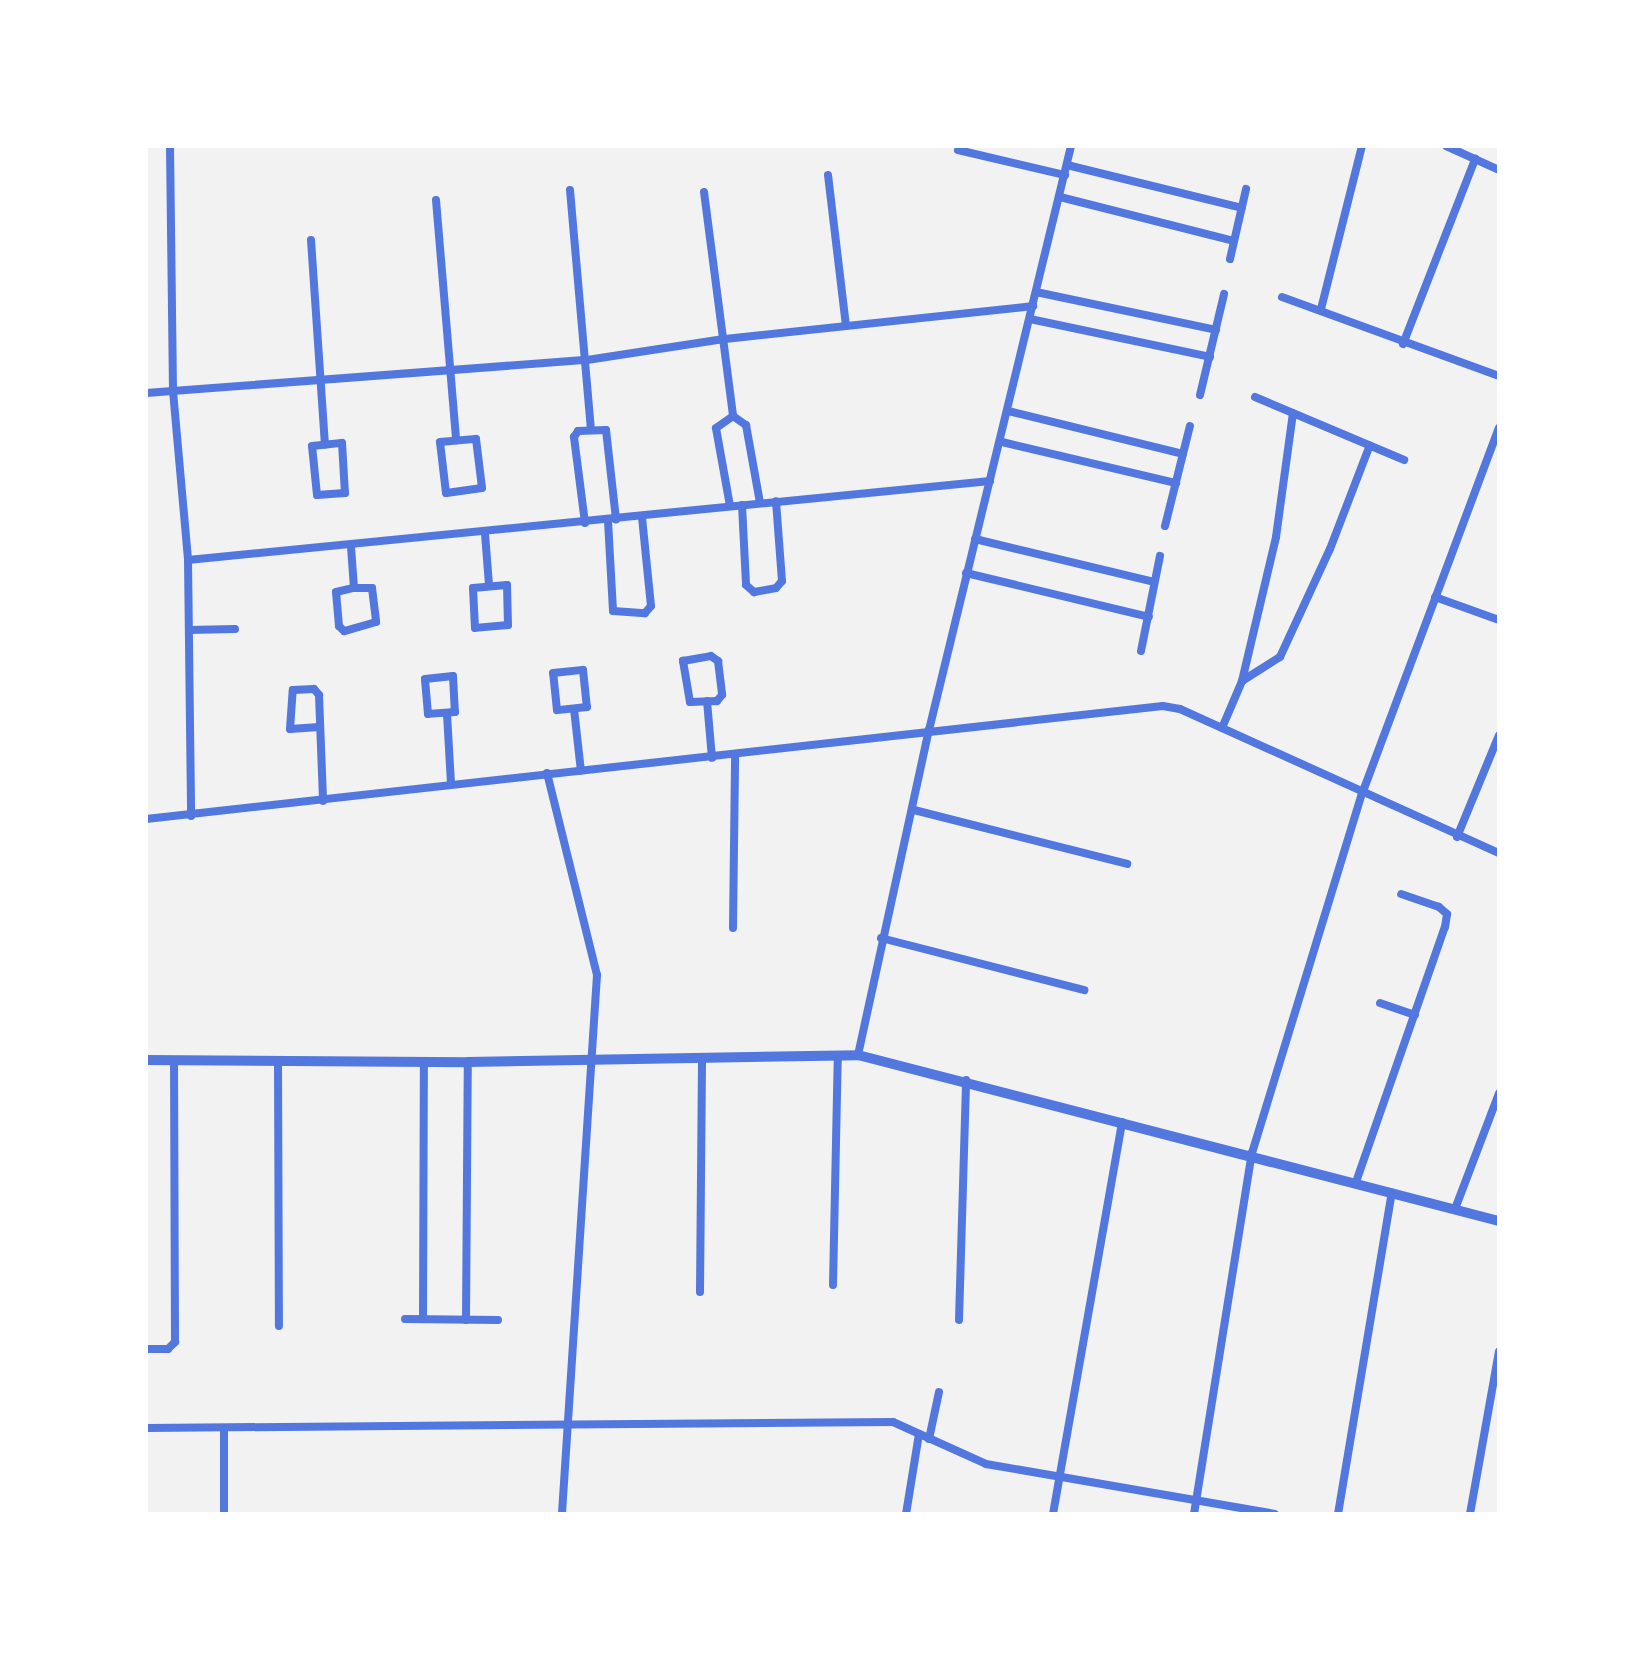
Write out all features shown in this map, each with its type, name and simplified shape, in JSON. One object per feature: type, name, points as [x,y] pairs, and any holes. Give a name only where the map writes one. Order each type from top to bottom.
[{"type":"street","points":[[170,146],[173,391],[188,560],[191,816]]},
{"type":"street","points":[[858,1055],[881,938],[914,810],[929,730],[966,573],[1002,442],[1071,146]]},
{"type":"street","points":[[1321,309],[1362,146]]},
{"type":"street","points":[[1446,146],[1499,170]]},
{"type":"street","points":[[958,150],[1065,175]]},
{"type":"street","points":[[1403,344],[1475,159]]},
{"type":"street","points":[[1067,165],[1242,208]]},
{"type":"street","points":[[828,175],[846,326]]},
{"type":"street","points":[[1230,259],[1246,189]]},
{"type":"street","points":[[570,190],[591,430]]},
{"type":"street","points":[[704,192],[733,416],[746,425],[760,503]]},
{"type":"street","points":[[1060,197],[1234,241]]},
{"type":"street","points":[[436,200],[447,367],[456,440]]},
{"type":"street","points":[[311,240],[325,445]]},
{"type":"street","points":[[1036,292],[1216,330]]},
{"type":"street","points":[[1200,395],[1224,294]]},
{"type":"street","points":[[1282,297],[1321,309],[1403,344],[1499,376]]},
{"type":"street","points":[[146,393],[447,367],[587,360],[725,339],[1033,306]]},
{"type":"street","points":[[1030,319],[1210,357]]},
{"type":"street","points":[[1255,397],[1404,460]]},
{"type":"street","points":[[1008,411],[1183,454]]},
{"type":"street","points":[[1222,728],[1242,681],[1276,537],[1293,413]]},
{"type":"street","points":[[730,506],[716,428],[733,416]]},
{"type":"street","points":[[1165,526],[1190,426]]},
{"type":"street","points":[[1194,1514],[1252,1153],[1362,794],[1499,428]]},
{"type":"street","points":[[585,523],[574,437],[578,431],[591,430],[608,433],[613,611],[645,613],[651,606],[642,517]]},
{"type":"street","points":[[456,440],[477,442],[478,490],[444,490],[439,446],[456,440]]},
{"type":"street","points":[[1002,442],[1176,483]]},
{"type":"street","points":[[342,443],[345,493],[314,492],[311,451],[325,445],[342,443]]},
{"type":"street","points":[[1242,681],[1280,657],[1330,549],[1370,445]]},
{"type":"street","points":[[188,560],[485,534],[776,501],[990,481]]},
{"type":"street","points":[[742,505],[746,585],[754,592],[776,588],[782,581],[776,501]]},
{"type":"street","points":[[485,534],[489,585]]},
{"type":"street","points":[[975,539],[1154,582]]},
{"type":"street","points":[[351,547],[354,588]]},
{"type":"street","points":[[1141,651],[1160,556]]},
{"type":"street","points":[[966,573],[1149,617]]},
{"type":"street","points":[[489,585],[507,585],[511,621],[504,626],[475,628],[472,592],[489,585]]},
{"type":"street","points":[[354,588],[372,588],[376,622],[344,631],[339,626],[336,592],[354,588]]},
{"type":"street","points":[[1435,597],[1499,620]]},
{"type":"street","points":[[189,630],[235,629]]},
{"type":"street","points":[[711,656],[718,661],[722,695],[707,701],[687,699],[683,666],[688,658],[711,656]]},
{"type":"street","points":[[583,670],[587,707],[574,709],[557,710],[553,673],[583,670]]},
{"type":"street","points":[[453,676],[456,709],[447,714],[428,714],[425,679],[453,676]]},
{"type":"street","points":[[319,727],[290,729],[293,690],[317,691],[319,727],[323,801]]},
{"type":"street","points":[[707,701],[712,758]]},
{"type":"street","points":[[146,819],[547,773],[735,756],[929,730],[1163,706],[1222,728],[1457,837],[1499,853]]},
{"type":"street","points":[[574,709],[581,771]]},
{"type":"street","points":[[447,714],[451,784]]},
{"type":"street","points":[[1457,837],[1499,735]]},
{"type":"street","points":[[733,928],[735,756]]},
{"type":"street","points":[[547,773],[596,961],[593,1057],[562,1514]]},
{"type":"street","points":[[914,810],[1127,864]]},
{"type":"street","points":[[1356,1182],[1447,914],[1401,894]]},
{"type":"street","points":[[881,938],[1084,990]]},
{"type":"street","points":[[1380,1003],[1415,1015]]},
{"type":"street","points":[[833,1285],[838,1055]]},
{"type":"street","points":[[146,1060],[468,1062],[593,1057],[702,1059],[858,1055],[1252,1153],[1499,1221]]},
{"type":"street","points":[[700,1292],[702,1059]]},
{"type":"street","points":[[146,1349],[168,1349],[175,1342],[174,1061]]},
{"type":"street","points":[[278,1061],[279,1326]]},
{"type":"street","points":[[423,1319],[424,1062]]},
{"type":"street","points":[[466,1320],[468,1062]]},
{"type":"street","points":[[959,1320],[966,1080]]},
{"type":"street","points":[[1455,1209],[1499,1093]]},
{"type":"street","points":[[1053,1514],[1122,1122]]},
{"type":"street","points":[[1338,1514],[1392,1193]]},
{"type":"street","points":[[405,1319],[498,1320]]},
{"type":"street","points":[[1470,1514],[1499,1352]]},
{"type":"street","points":[[929,1439],[939,1392]]},
{"type":"street","points":[[146,1428],[893,1422],[986,1464],[1060,1474],[1275,1514]]},
{"type":"street","points":[[224,1428],[224,1514]]},
{"type":"street","points":[[906,1514],[919,1434]]}]
